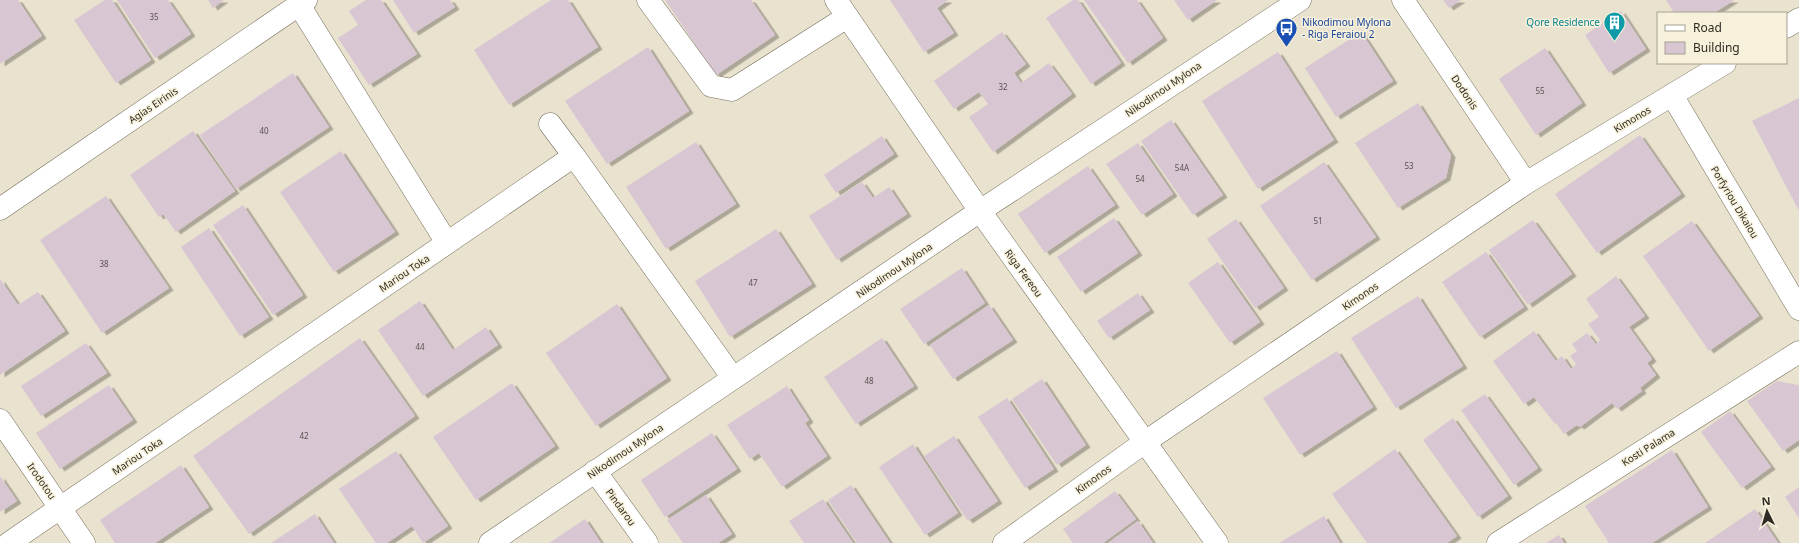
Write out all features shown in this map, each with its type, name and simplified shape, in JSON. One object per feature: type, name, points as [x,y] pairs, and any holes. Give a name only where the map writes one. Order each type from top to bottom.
[{"type":"street","points":[[648,0],[711,86],[732,90],[841,8]]},
{"type":"street","name":"Nikodimou Mylona","points":[[490,543],[980,211],[1300,0]]},
{"type":"street","name":"Dodonis","points":[[1403,0],[1526,183]]},
{"type":"street","points":[[302,2],[447,243]]},
{"type":"street","name":"Agias Eirinis","points":[[0,209],[302,2]]},
{"type":"street","name":"Riga Fereou","points":[[841,8],[980,211],[1217,543]]},
{"type":"street","points":[[1787,26],[1799,19]]},
{"type":"street","name":"Kimonos","points":[[1004,543],[1145,442],[1526,183],[1724,64]]},
{"type":"street","name":"Porfyriou Dikaiou","points":[[1672,95],[1799,309]]},
{"type":"street","points":[[550,124],[733,378]]},
{"type":"street","name":"Mariou Toka","points":[[9,543],[574,156]]},
{"type":"street","name":"Kosti Palama","points":[[1498,543],[1799,352]]},
{"type":"street","name":"Irodotou","points":[[0,420],[84,543]]},
{"type":"street","name":"Pindarou","points":[[595,471],[647,543]]},
{"type":"building","points":[[0,0],[18,0],[42,36],[0,64]]},
{"type":"building","points":[[105,0],[112,0],[151,60],[116,83],[74,20]]},
{"type":"building","points":[[117,0],[168,0],[191,34],[155,58]]},
{"type":"building","points":[[208,0],[224,0],[213,8]]},
{"type":"building","points":[[366,0],[381,0],[417,54],[369,85],[338,38],[358,25],[349,11]]},
{"type":"building","points":[[393,0],[450,0],[455,7],[414,33]]},
{"type":"building","points":[[551,0],[568,0],[598,47],[509,105],[474,50]]},
{"type":"building","points":[[665,0],[751,0],[775,35],[716,75]]},
{"type":"building","points":[[890,0],[948,0],[937,8],[954,33],[924,52]]},
{"type":"building","points":[[1073,0],[1078,0],[1121,63],[1091,84],[1046,18]]},
{"type":"building","points":[[1084,0],[1137,0],[1163,38],[1128,63]]},
{"type":"building","points":[[1174,0],[1217,0],[1188,20]]},
{"type":"building","points":[[1443,0],[1461,0],[1449,8]]},
{"type":"building","points":[[1666,0],[1734,0],[1716,12],[1673,12]]},
{"type":"building","name":"Qore Residence","points":[[1621,11],[1646,49],[1609,73],[1585,35]]},
{"type":"building","points":[[1002,32],[1026,64],[1014,73],[1021,83],[1049,63],[1072,94],[993,152],[969,117],[988,104],[979,92],[954,109],[934,81]]},
{"type":"building","points":[[1361,32],[1393,81],[1336,117],[1305,68]]},
{"type":"building","points":[[648,47],[689,111],[607,164],[565,101]]},
{"type":"building","points":[[1545,48],[1582,103],[1536,135],[1499,79]]},
{"type":"building","points":[[1278,52],[1334,140],[1258,189],[1202,101]]},
{"type":"building","points":[[293,73],[329,127],[236,189],[200,135]]},
{"type":"building","points":[[1799,98],[1799,211],[1752,121]]},
{"type":"building","points":[[1418,103],[1451,155],[1446,178],[1398,208],[1355,143]]},
{"type":"building","points":[[1171,120],[1223,195],[1193,215],[1141,141]]},
{"type":"building","points":[[193,131],[235,191],[176,232],[163,214],[159,217],[130,175]]},
{"type":"building","points":[[1640,135],[1681,194],[1597,253],[1555,194]]},
{"type":"building","points":[[882,136],[894,154],[836,193],[824,175]]},
{"type":"building","points":[[696,142],[736,204],[666,249],[626,187]]},
{"type":"building","points":[[1138,143],[1173,194],[1142,215],[1106,164]]},
{"type":"building","points":[[341,151],[395,232],[334,272],[280,192]]},
{"type":"building","points":[[1324,162],[1376,237],[1312,280],[1260,206]]},
{"type":"building","points":[[1088,166],[1115,205],[1045,253],[1018,214]]},
{"type":"building","points":[[862,182],[873,198],[889,187],[907,214],[837,260],[809,216]]},
{"type":"building","points":[[106,196],[169,288],[102,333],[40,240]]},
{"type":"building","points":[[243,205],[303,295],[273,315],[213,225]]},
{"type":"building","points":[[1114,218],[1138,253],[1081,292],[1057,257]]},
{"type":"building","points":[[1236,219],[1284,288],[1255,308],[1207,239]]},
{"type":"building","points":[[1533,220],[1572,274],[1528,305],[1489,250]]},
{"type":"building","points":[[1692,221],[1759,316],[1709,351],[1643,256]]},
{"type":"building","points":[[209,228],[269,317],[240,336],[181,247]]},
{"type":"building","points":[[776,229],[812,284],[730,337],[695,281]]},
{"type":"building","points":[[1486,252],[1524,307],[1480,337],[1442,282]]},
{"type":"building","points":[[1218,262],[1260,322],[1230,343],[1188,283]]},
{"type":"building","points":[[962,268],[985,303],[924,344],[900,309]]},
{"type":"building","points":[[1616,276],[1645,316],[1629,327],[1652,359],[1647,363],[1656,375],[1640,388],[1642,391],[1617,409],[1612,403],[1580,427],[1577,425],[1564,434],[1534,397],[1524,404],[1493,361],[1534,331],[1556,361],[1562,356],[1571,369],[1576,364],[1570,356],[1577,351],[1572,344],[1587,333],[1596,344],[1600,340],[1588,324],[1599,317],[1586,299]]},
{"type":"building","points":[[0,279],[18,305],[38,292],[65,331],[0,375]]},
{"type":"building","points":[[1138,293],[1150,310],[1109,338],[1097,321]]},
{"type":"building","points":[[1418,296],[1463,366],[1396,408],[1351,338]]},
{"type":"building","points":[[420,301],[453,350],[486,327],[498,345],[423,396],[378,330]]},
{"type":"building","points":[[617,304],[667,378],[596,426],[546,353]]},
{"type":"building","points":[[989,305],[1013,340],[953,379],[930,345]]},
{"type":"building","points":[[360,338],[415,416],[249,534],[193,456]]},
{"type":"building","points":[[882,338],[914,386],[856,424],[824,377]]},
{"type":"building","points":[[86,343],[107,373],[41,416],[21,386]]},
{"type":"building","points":[[1337,351],[1373,407],[1300,455],[1263,398]]},
{"type":"building","points":[[1042,379],[1086,445],[1057,465],[1012,399]]},
{"type":"building","points":[[1777,381],[1798,385],[1799,387],[1799,440],[1783,451],[1747,401]]},
{"type":"building","points":[[512,383],[555,446],[476,500],[433,437]]},
{"type":"building","points":[[109,385],[133,420],[60,469],[36,433]]},
{"type":"building","points":[[787,386],[809,420],[805,423],[827,456],[782,487],[759,453],[750,459],[727,425]]},
{"type":"building","points":[[1485,394],[1538,468],[1514,485],[1461,410]]},
{"type":"building","points":[[1007,398],[1054,469],[1025,488],[978,417]]},
{"type":"building","points":[[1730,411],[1771,467],[1742,488],[1701,432]]},
{"type":"building","points":[[1453,418],[1508,496],[1478,517],[1423,440]]},
{"type":"building","points":[[712,433],[737,469],[665,517],[641,480]]},
{"type":"building","points":[[954,436],[998,501],[968,521],[924,456]]},
{"type":"building","points":[[913,444],[958,513],[925,535],[879,467]]},
{"type":"building","points":[[1395,449],[1457,536],[1447,543],[1367,543],[1332,494]]},
{"type":"building","points":[[1672,450],[1708,507],[1652,543],[1609,543],[1585,506]]},
{"type":"building","points":[[396,451],[448,526],[423,543],[412,526],[387,543],[376,543],[339,489]]},
{"type":"building","points":[[181,465],[209,507],[155,543],[115,543],[100,520]]},
{"type":"building","points":[[0,476],[17,501],[0,512]]},
{"type":"building","points":[[851,485],[890,543],[857,543],[828,500]]},
{"type":"building","points":[[1799,487],[1799,518],[1785,497]]},
{"type":"building","points":[[1115,491],[1136,519],[1103,543],[1073,543],[1063,529]]},
{"type":"building","points":[[706,495],[732,534],[718,543],[683,543],[667,520]]},
{"type":"building","points":[[823,499],[853,543],[804,543],[789,521]]},
{"type":"building","points":[[1755,509],[1778,543],[1705,543]]},
{"type":"building","points":[[315,514],[334,543],[271,543]]},
{"type":"building","points":[[1324,516],[1340,543],[1279,543]]},
{"type":"building","points":[[585,519],[601,543],[549,543]]},
{"type":"building","points":[[1138,521],[1153,543],[1108,543]]},
{"type":"building","points":[[1559,535],[1564,543],[1546,543]]},
{"type":"place","name":"Qore Residence","points":[[1615,42]]},
{"type":"place","name":"Nikodimou Mylona - Riga Feraiou 2","points":[[1286,48]]}]
